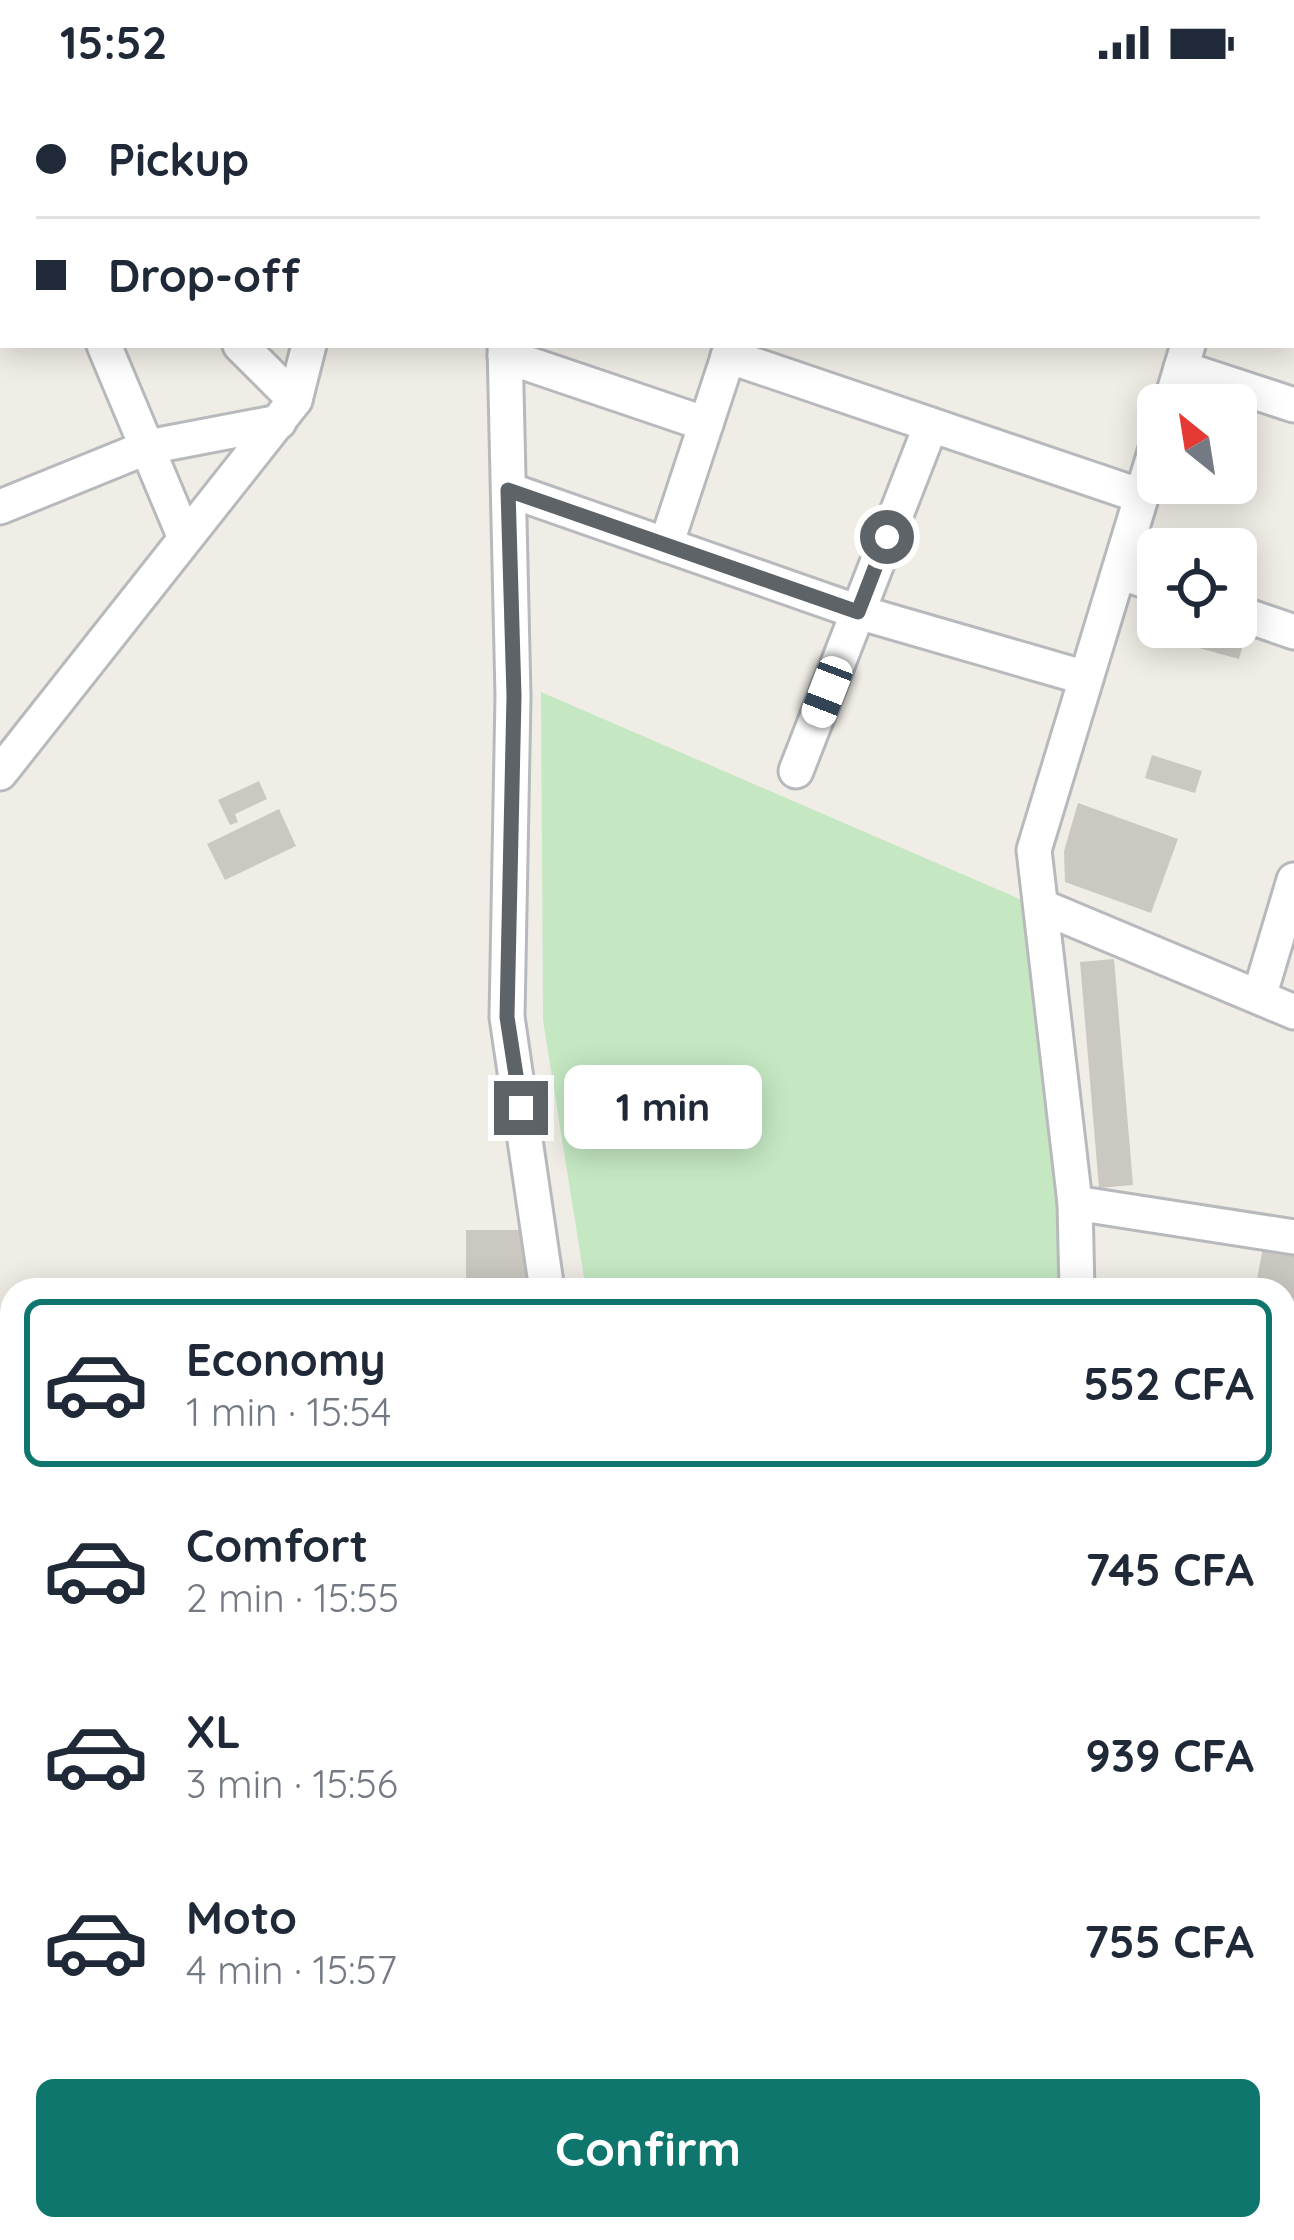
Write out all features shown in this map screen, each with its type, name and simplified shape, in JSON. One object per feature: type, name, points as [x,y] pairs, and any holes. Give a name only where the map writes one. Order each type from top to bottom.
[{"type":"street","points":[[105,348],[184,538]]},
{"type":"street","points":[[242,348],[287,411]]},
{"type":"street","points":[[0,773],[287,411],[308,348]]},
{"type":"street","points":[[545,1278],[507,1017],[514,696],[505,351],[706,424]]},
{"type":"street","points":[[666,544],[730,351],[1137,494]]},
{"type":"street","points":[[1184,357],[1294,405]]},
{"type":"street","points":[[0,507],[148,447],[287,411]]},
{"type":"street","points":[[796,772],[931,424]]},
{"type":"street","points":[[508,490],[858,612],[1086,678]]},
{"type":"street","points":[[1076,1278],[1075,1203],[1034,850],[1140,504]]},
{"type":"street","points":[[1119,572],[1137,578]]},
{"type":"street","points":[[1257,619],[1294,632]]},
{"type":"street","points":[[0,737],[37,722]]},
{"type":"street","points":[[1259,998],[1294,880]]},
{"type":"street","points":[[1043,907],[1294,1012]]},
{"type":"street","points":[[1075,1203],[1294,1238]]},
{"type":"green space","points":[[541,692],[1029,903],[1070,1278],[584,1278],[543,1020]]},
{"type":"building","points":[[1199,648],[1242,648],[1239,659]]},
{"type":"building","points":[[1152,755],[1202,771],[1195,793],[1145,778]]},
{"type":"building","points":[[259,781],[267,799],[235,814],[238,822],[230,825],[218,800]]},
{"type":"building","points":[[1078,803],[1178,839],[1151,913],[1065,882],[1064,851]]},
{"type":"building","points":[[279,809],[296,846],[225,880],[207,844]]},
{"type":"building","points":[[1114,959],[1133,1185],[1099,1188],[1080,962]]},
{"type":"building","points":[[466,1230],[527,1230],[527,1278],[466,1278]]},
{"type":"building","points":[[1263,1247],[1294,1252],[1294,1278],[1257,1278]]},
{"type":"route","points":[[521,1108],[507,1017],[514,696],[508,490],[858,612],[887,537]]}]
